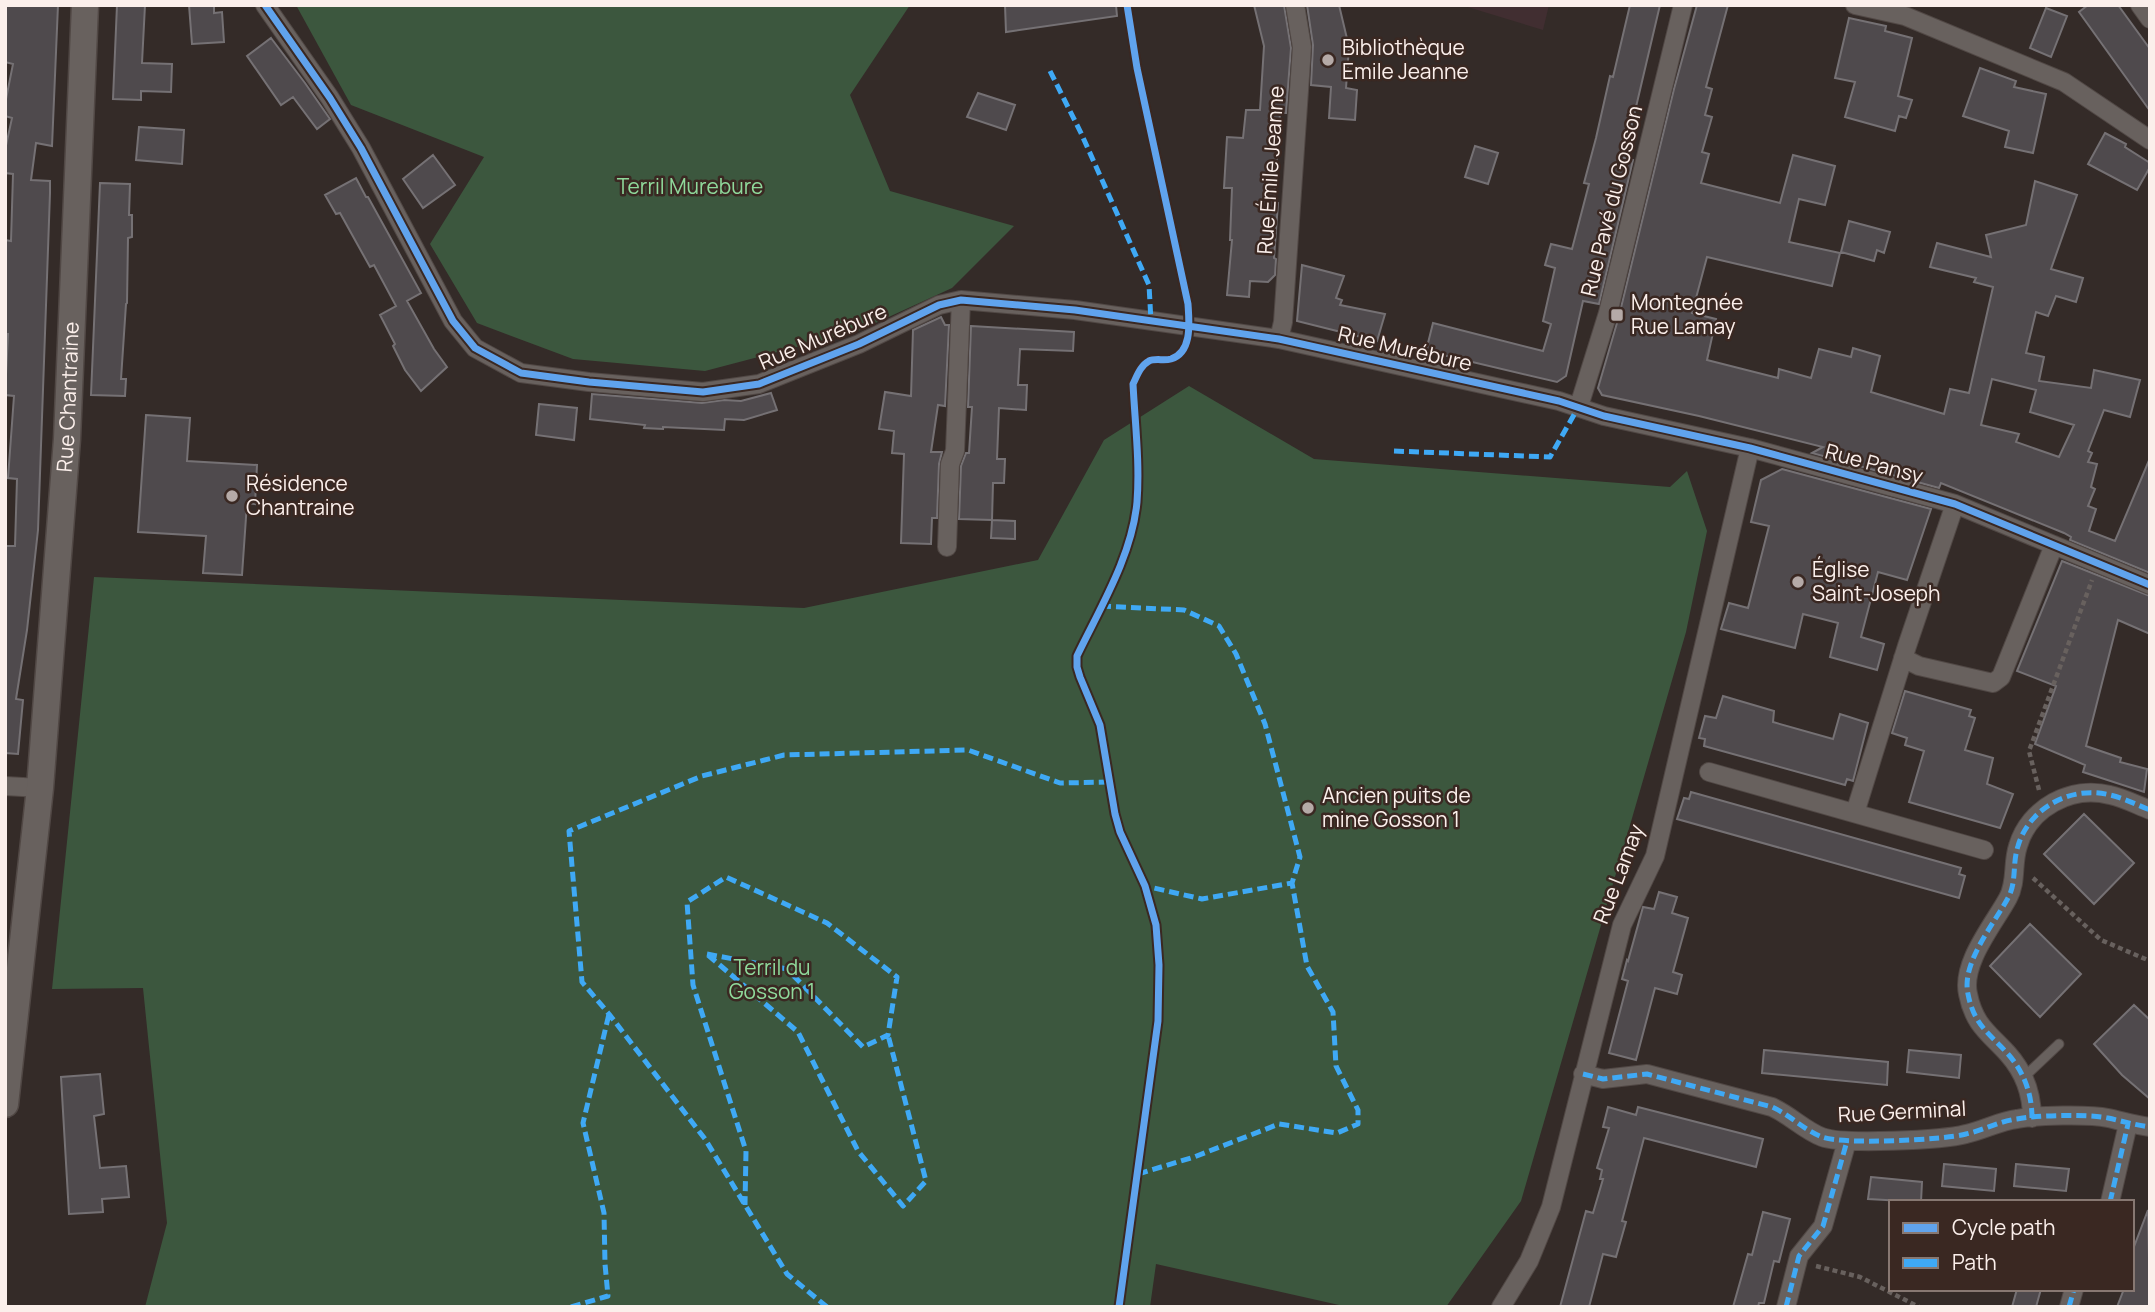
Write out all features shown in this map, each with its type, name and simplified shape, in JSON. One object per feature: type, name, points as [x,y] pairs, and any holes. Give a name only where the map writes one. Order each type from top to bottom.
[{"type":"street","name":"Rue Chantraine","points":[[5,1104],[40,788],[67,439],[85,5]]},
{"type":"street","name":"Rue Murébure","points":[[265,5],[330,98],[361,148],[453,321],[475,348],[521,373],[703,392],[759,384],[859,344],[939,305],[961,300],[1075,310],[1279,339],[1579,406]]},
{"type":"street","name":"Rue Émile Jeanne","points":[[1279,339],[1283,322],[1302,47],[1295,5]]},
{"type":"street","name":"Rue Pavé du Gosson","points":[[1579,406],[1608,313],[1684,5]]},
{"type":"street","points":[[1856,5],[1905,16],[2064,82],[2150,140]]},
{"type":"street","points":[[2140,5],[2150,19]]},
{"type":"street","points":[[947,547],[950,464],[955,451],[961,300]]},
{"type":"street","name":"Rue Pansy","points":[[1579,406],[1604,416],[1750,448],[1955,504],[2150,585]]},
{"type":"street","name":"Rue Lamay","points":[[1502,1307],[1529,1261],[1551,1207],[1622,925],[1655,856],[1750,448]]},
{"type":"street","points":[[1855,813],[1955,504]]},
{"type":"street","points":[[1903,658],[1919,666],[1993,683],[2001,677],[2054,545]]},
{"type":"street","points":[[1709,772],[1984,850]]},
{"type":"street","points":[[5,786],[40,788]]},
{"type":"street","points":[[2032,1118],[2031,1098],[2023,1078],[2009,1055],[1980,1026],[1972,1009],[1967,990],[1977,951],[2013,886],[2015,860],[2023,833],[2045,807],[2070,795],[2099,793],[2150,810]]},
{"type":"street","name":"Rue Germinal","points":[[1583,1074],[1603,1079],[1647,1074],[1672,1080],[1772,1107],[1824,1138],[1847,1141],[1954,1137],[2008,1121],[2032,1118],[2107,1117],[2150,1128]]},
{"type":"street","points":[[2110,1200],[2127,1124]]},
{"type":"street","points":[[1786,1307],[1803,1249],[1824,1226],[1847,1141]]},
{"type":"lane","points":[[2023,1078],[2059,1044]]},
{"type":"path","points":[[2045,807],[2029,751],[2098,564]]},
{"type":"path","points":[[2015,860],[2101,940],[2150,961]]},
{"type":"path","points":[[1798,1261],[1860,1277],[1919,1307]]},
{"type":"shaded area","points":[[1461,5],[1549,5],[1543,30]]},
{"type":"green space","name":"Terril Murebure","points":[[296,5],[910,5],[850,95],[890,191],[1014,226],[952,288],[858,331],[705,371],[573,359],[477,323],[430,244],[484,157],[351,105]]},
{"type":"green space","name":"Terril du Gosson 1","points":[[1189,386],[1314,459],[1670,487],[1687,471],[1707,531],[1686,632],[1521,1201],[1446,1307],[1348,1307],[1156,1264],[1150,1307],[145,1307],[167,1223],[143,988],[52,989],[94,577],[804,608],[1038,560],[1104,440]]},
{"type":"building","points":[[5,5],[58,5],[52,146],[36,143],[31,180],[50,181],[50,193],[38,530],[16,699],[23,700],[18,754],[5,753],[5,546],[15,546],[17,479],[8,478],[14,396],[5,395],[8,334],[5,334],[5,240],[11,241],[13,174],[5,173],[5,150],[12,118],[5,116],[5,104],[13,64],[5,62]]},
{"type":"building","points":[[117,5],[145,5],[142,63],[172,64],[171,92],[141,91],[141,100],[113,99]]},
{"type":"building","points":[[189,5],[214,5],[214,13],[222,12],[224,42],[192,44]]},
{"type":"building","points":[[1005,5],[1116,5],[1117,16],[1006,32]]},
{"type":"building","points":[[1254,5],[1284,5],[1291,48],[1286,113],[1280,113],[1278,138],[1274,203],[1278,203],[1275,275],[1268,282],[1250,281],[1249,297],[1227,295],[1232,240],[1232,188],[1224,188],[1227,137],[1243,138],[1246,110],[1260,110],[1264,46]]},
{"type":"building","points":[[1307,5],[1339,5],[1349,47],[1346,88],[1357,90],[1355,120],[1329,118],[1331,87],[1311,85],[1313,45]]},
{"type":"building","points":[[1630,5],[1660,5],[1624,158],[1633,160],[1599,304],[1583,301],[1566,376],[1557,382],[1426,351],[1433,323],[1543,351],[1551,324],[1543,321],[1555,268],[1545,265],[1551,244],[1572,249],[1589,184],[1584,183]]},
{"type":"building","points":[[1697,5],[1728,5],[1706,87],[1712,89],[1705,115],[1712,117],[1702,152],[1709,154],[1701,183],[1780,203],[1793,155],[1835,166],[1825,205],[1799,199],[1789,242],[1840,253],[1832,286],[1707,257],[1692,313],[1716,319],[1707,360],[1778,378],[1779,369],[1811,378],[1819,349],[1851,357],[1853,348],[1880,356],[1871,392],[1944,414],[1950,389],[1969,393],[1993,287],[1974,282],[1976,278],[1930,267],[1937,243],[1991,257],[1986,235],[2026,225],[2035,181],[2077,195],[2051,269],[2083,278],[2076,302],[2056,296],[2048,316],[2036,312],[2026,353],[2044,357],[2039,381],[2091,388],[2094,370],[2140,380],[2130,417],[2104,410],[2088,451],[2092,453],[2088,462],[2097,464],[2091,487],[2095,489],[2088,506],[2096,509],[2089,531],[2115,541],[2150,458],[2150,573],[2070,540],[2071,537],[2064,533],[1941,483],[1939,488],[1812,453],[1823,447],[1602,395],[1598,388],[1619,316]],"holes":[[[1992,379],[2036,390],[2030,412],[2074,425],[2059,457],[2016,442],[2019,434],[1981,425]]]},
{"type":"building","points":[[2088,5],[2118,5],[2150,49],[2150,111],[2079,12]]},
{"type":"building","points":[[2046,8],[2067,16],[2051,57],[2030,48]]},
{"type":"building","points":[[1849,18],[1886,26],[1885,31],[1912,38],[1898,96],[1912,100],[1906,118],[1899,116],[1895,131],[1845,117],[1855,82],[1835,78]]},
{"type":"building","points":[[271,38],[330,119],[317,129],[293,97],[281,105],[247,56]]},
{"type":"building","points":[[1980,68],[2016,81],[2014,87],[2046,94],[2033,153],[2005,147],[2009,131],[1963,116]]},
{"type":"building","points":[[978,93],[1015,105],[1006,130],[967,117]]},
{"type":"building","points":[[139,127],[184,130],[182,164],[136,160]]},
{"type":"building","points":[[2105,133],[2126,144],[2125,147],[2150,163],[2137,190],[2088,164]]},
{"type":"building","points":[[1475,146],[1498,153],[1488,184],[1465,177]]},
{"type":"building","points":[[433,155],[455,185],[423,208],[403,179]]},
{"type":"building","points":[[356,178],[421,293],[407,301],[447,367],[421,391],[405,370],[380,315],[396,306],[374,265],[370,267],[340,213],[336,214],[325,195]]},
{"type":"building","points":[[100,183],[130,184],[129,215],[132,215],[132,237],[128,238],[127,303],[121,379],[126,379],[125,396],[91,395]]},
{"type":"building","points":[[1849,221],[1890,232],[1884,253],[1877,250],[1874,261],[1841,252]]},
{"type":"building","points":[[1302,265],[1344,276],[1336,298],[1342,300],[1340,305],[1385,314],[1377,341],[1297,321]]},
{"type":"building","points":[[941,317],[945,325],[949,325],[945,406],[938,405],[931,452],[942,452],[937,518],[932,518],[931,544],[901,543],[904,454],[892,453],[894,431],[879,429],[885,392],[911,396],[913,330]]},
{"type":"building","points":[[971,326],[1074,332],[1073,351],[1020,349],[1018,385],[1027,385],[1026,410],[999,408],[997,459],[1005,459],[1004,483],[993,483],[992,520],[959,519],[961,466],[966,453],[969,453],[972,407],[968,407]]},
{"type":"building","points":[[771,393],[777,410],[744,420],[725,419],[724,430],[644,428],[645,425],[590,419],[592,394],[702,403],[741,401]]},
{"type":"building","points":[[539,404],[577,408],[574,440],[536,435]]},
{"type":"building","name":"Résidence Chantraine","points":[[146,415],[190,418],[187,461],[257,465],[255,504],[247,503],[242,575],[203,573],[206,536],[138,532]]},
{"type":"building","points":[[1782,469],[1931,509],[1907,580],[1878,572],[1861,637],[1884,644],[1877,670],[1830,657],[1838,623],[1803,614],[1795,648],[1721,629],[1729,603],[1748,608],[1769,526],[1751,522],[1761,480]]},
{"type":"building","points":[[992,520],[1015,521],[1015,539],[991,538]]},
{"type":"building","points":[[2062,561],[2150,596],[2150,634],[2118,620],[2086,746],[2121,758],[2120,762],[2147,769],[2144,792],[2083,772],[2085,765],[2035,744],[2056,686],[2017,671]]},
{"type":"building","points":[[1905,691],[1971,710],[1969,716],[1975,718],[1965,750],[1993,758],[1987,784],[2013,794],[2000,828],[1909,802],[1924,751],[1905,745],[1907,738],[1892,733]]},
{"type":"building","points":[[1723,696],[1774,711],[1773,722],[1833,739],[1840,714],[1868,723],[1853,781],[1847,779],[1845,785],[1704,746],[1705,739],[1699,738],[1705,716],[1716,718]]},
{"type":"building","points":[[1691,792],[1961,868],[1959,874],[1965,876],[1959,898],[1677,819],[1684,798],[1689,799]]},
{"type":"building","points":[[2084,814],[2134,863],[2094,904],[2044,854]]},
{"type":"building","points":[[1659,892],[1677,897],[1672,913],[1688,918],[1673,972],[1682,975],[1677,994],[1655,988],[1636,1060],[1609,1053],[1628,981],[1622,979],[1643,907],[1654,909]]},
{"type":"building","points":[[2030,924],[2081,974],[2040,1017],[1990,966]]},
{"type":"building","points":[[2134,1005],[2150,1020],[2150,1099],[2122,1075],[2094,1044]]},
{"type":"building","points":[[1764,1050],[1888,1062],[1887,1085],[1762,1073]]},
{"type":"building","points":[[1909,1050],[1961,1055],[1959,1078],[1907,1072]]},
{"type":"building","points":[[100,1074],[104,1114],[94,1116],[100,1168],[126,1166],[129,1197],[102,1199],[103,1212],[69,1214],[61,1077]]},
{"type":"building","points":[[1608,1107],[1636,1115],[1638,1107],[1763,1139],[1756,1167],[1644,1138],[1622,1221],[1626,1222],[1616,1257],[1603,1254],[1589,1307],[1560,1307],[1586,1211],[1593,1213],[1603,1179],[1600,1179],[1602,1170],[1597,1168],[1609,1128],[1603,1127]]},
{"type":"building","points":[[1944,1164],[1996,1169],[1994,1191],[1942,1186]]},
{"type":"building","points":[[2016,1164],[2069,1169],[2066,1191],[2014,1186]]},
{"type":"building","points":[[1871,1177],[1922,1182],[1921,1200],[1868,1199]]},
{"type":"building","points":[[2148,1210],[2150,1307],[2117,1307],[2123,1291],[2134,1291],[2134,1247]]},
{"type":"building","points":[[1763,1212],[1790,1219],[1779,1262],[1774,1261],[1764,1303],[1759,1303],[1758,1307],[1733,1307],[1748,1254],[1752,1255]]},
{"type":"building","points":[[2016,1291],[2040,1291],[2036,1307],[2012,1307]]},
{"type":"marked path","points":[[1050,71],[1081,133],[1149,285],[1151,321]]},
{"type":"marked path","points":[[1394,451],[1550,457],[1579,406]]},
{"type":"marked path","points":[[1101,606],[1184,610],[1219,626],[1236,654],[1265,724],[1300,857],[1292,883],[1202,899],[1145,886]]},
{"type":"marked path","points":[[827,1307],[787,1274],[705,1139],[582,982],[569,831],[702,776],[784,755],[968,750],[1060,783],[1111,782]]},
{"type":"marked path","points":[[2032,1118],[2029,1092],[2023,1076],[2014,1061],[1983,1028],[1974,1014],[1968,994],[1969,970],[1980,944],[2011,892],[2016,853],[2024,832],[2042,811],[2054,802],[2081,793],[2110,795],[2150,810]]},
{"type":"marked path","points":[[707,954],[787,969],[863,1047],[888,1035],[897,977],[827,923],[726,877],[687,902],[693,985],[746,1151],[745,1205]]},
{"type":"marked path","points":[[1138,1174],[1194,1157],[1279,1124],[1337,1133],[1358,1124],[1358,1110],[1336,1066],[1333,1012],[1307,966],[1292,883]]},
{"type":"marked path","points":[[708,955],[798,1032],[858,1151],[903,1206],[926,1181],[888,1035]]},
{"type":"marked path","points":[[571,1307],[608,1296],[604,1213],[583,1123],[609,1014]]},
{"type":"marked path","points":[[1583,1074],[1603,1079],[1647,1074],[1772,1107],[1815,1134],[1850,1141],[1937,1138],[1966,1134],[2011,1120],[2049,1116],[2100,1117],[2150,1127]]},
{"type":"marked path","points":[[2110,1200],[2128,1124]]},
{"type":"marked path","points":[[1786,1307],[1799,1256],[1823,1226],[1847,1141]]},
{"type":"marked path","points":[[2069,1307],[2073,1291]]},
{"type":"cycle path","points":[[265,5],[330,98],[361,148],[453,321],[475,348],[521,373],[703,392],[759,384],[859,344],[939,305],[961,300],[1075,310],[1279,339],[1559,401],[1604,416],[1750,448],[1955,504],[2150,585]]},
{"type":"cycle path","points":[[1119,1307],[1158,1021],[1159,965],[1156,925],[1145,886],[1120,832],[1100,725],[1080,677],[1077,656],[1114,581],[1134,522],[1138,473],[1133,384],[1146,363],[1171,359],[1183,350],[1189,327],[1188,304],[1137,68],[1127,5]]},
{"type":"place","name":"Bibliothèque Emile Jeanne","points":[[1328,60]]},
{"type":"place","name":"Montegnée Rue Lamay","points":[[1617,315]]},
{"type":"place","name":"Résidence Chantraine","points":[[232,496]]},
{"type":"place","name":"Église Saint-Joseph","points":[[1798,582]]},
{"type":"place","name":"Ancien puits de mine Gosson 1","points":[[1308,808]]}]
